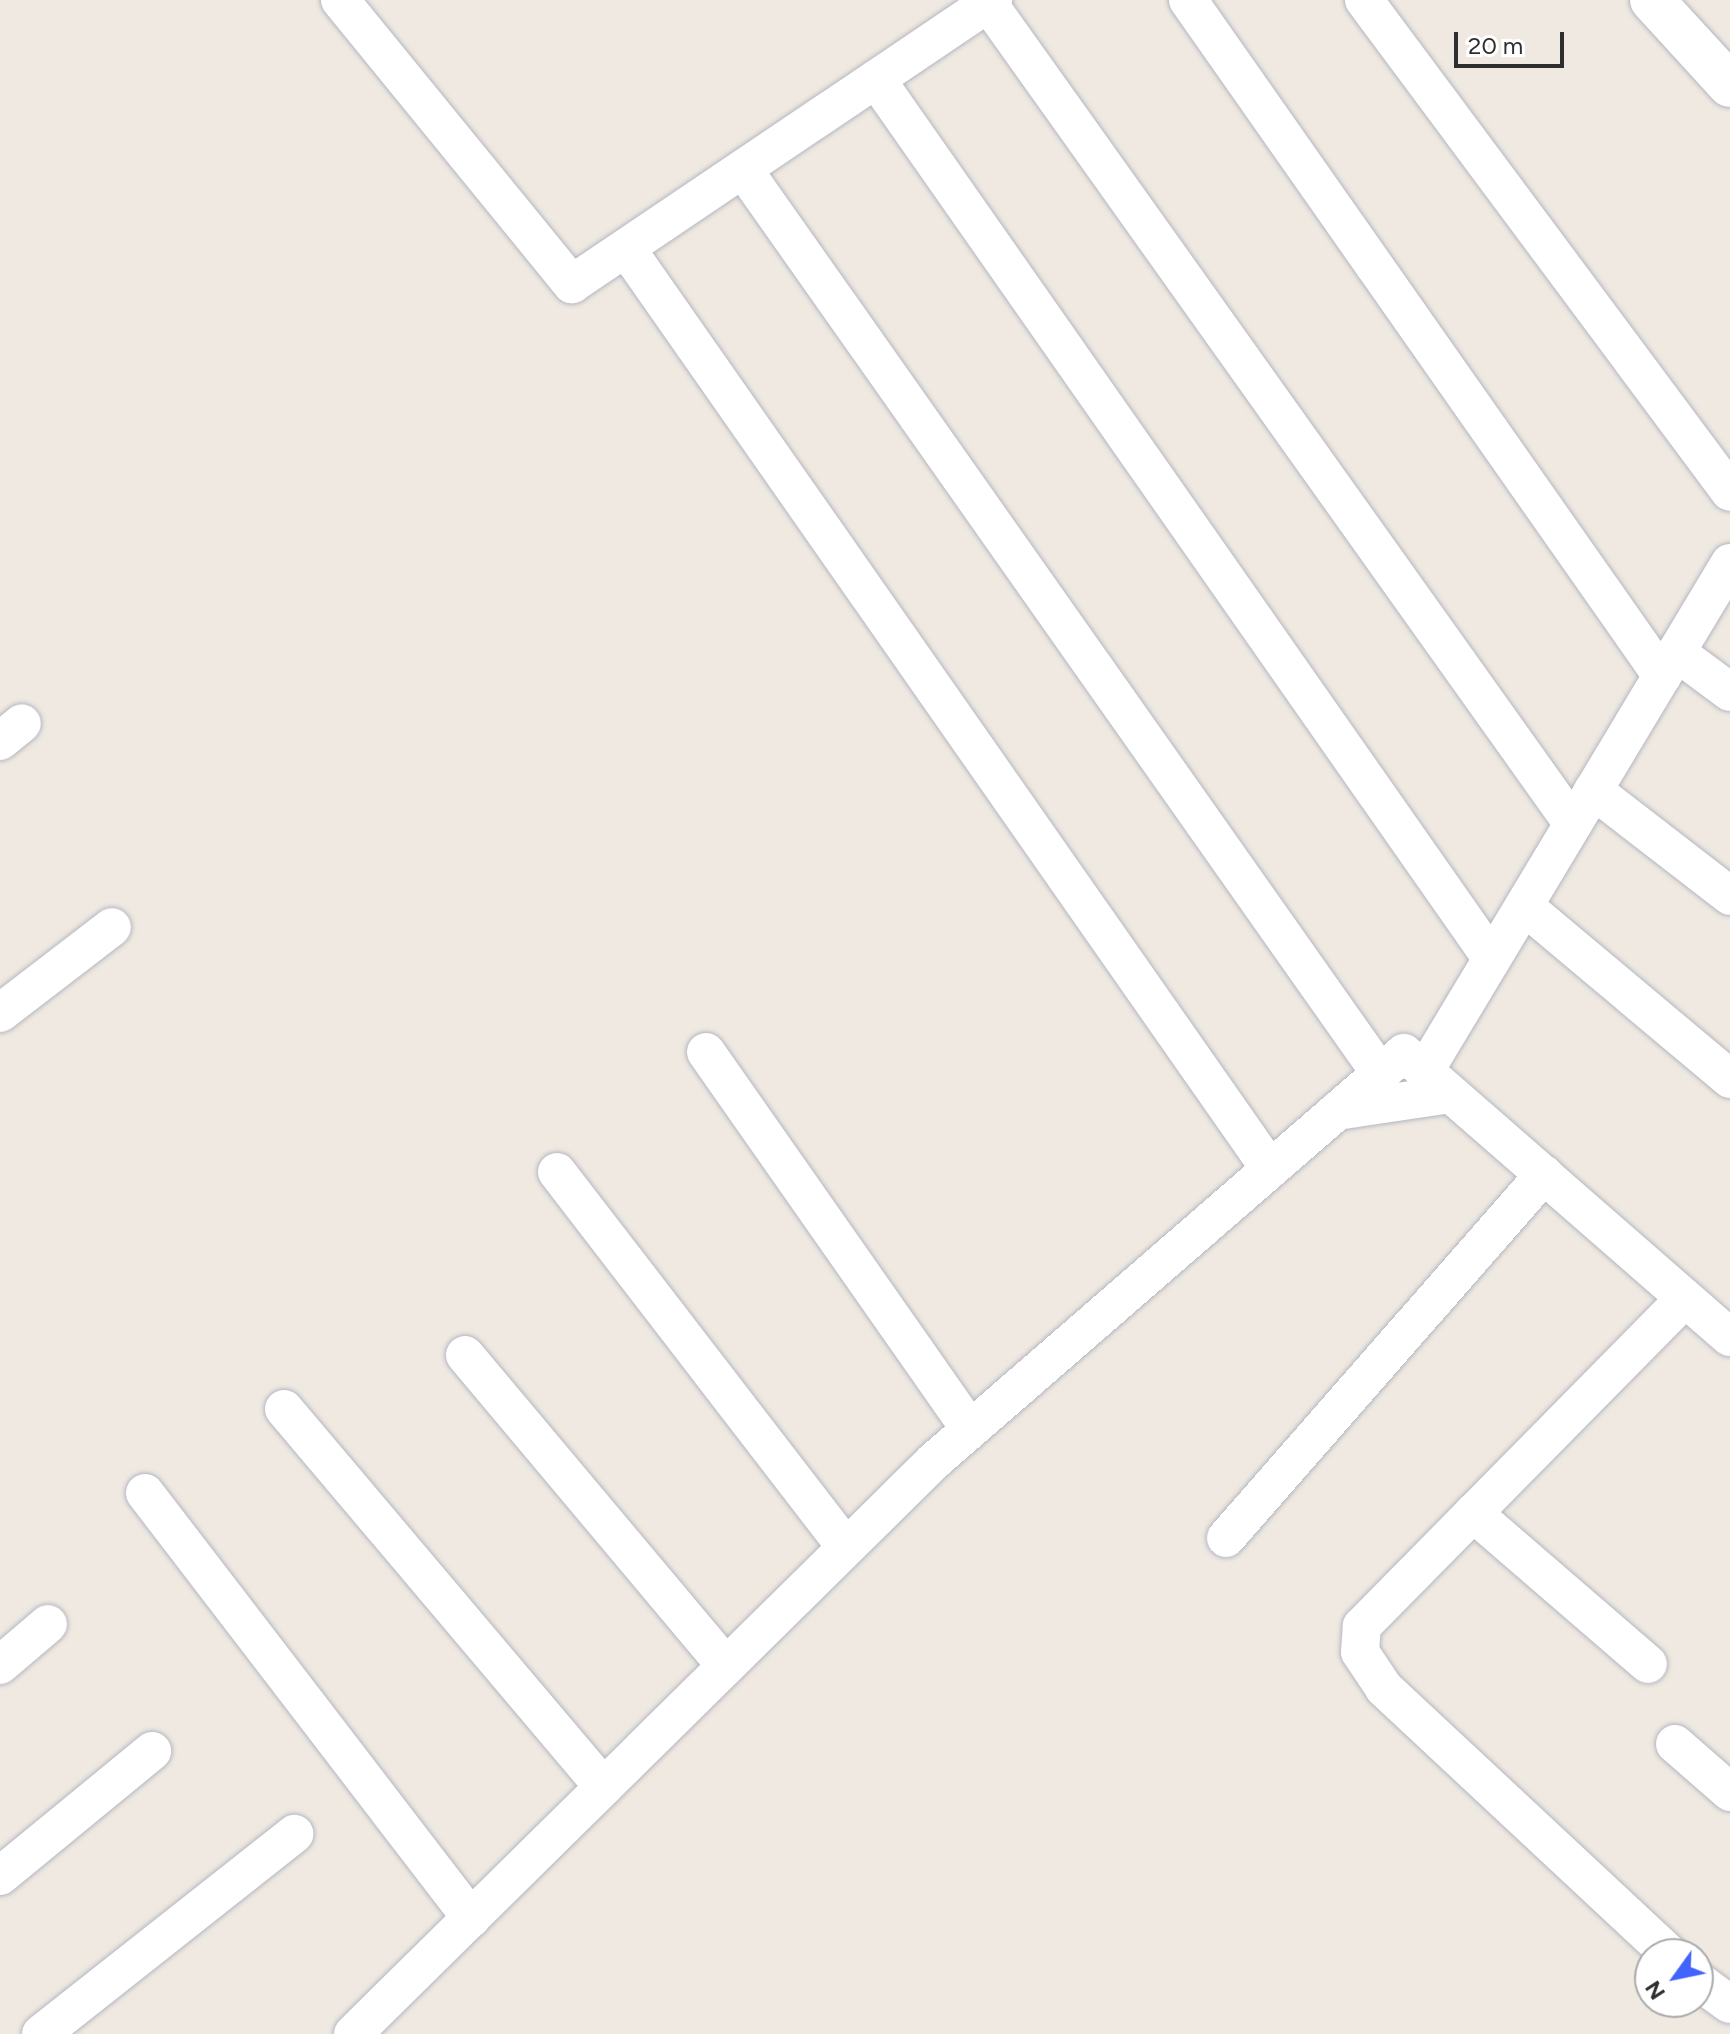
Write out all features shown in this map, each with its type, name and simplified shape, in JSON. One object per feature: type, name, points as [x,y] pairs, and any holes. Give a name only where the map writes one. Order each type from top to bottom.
[{"type":"street","points":[[340,0],[572,284],[990,2],[1573,824]]},
{"type":"street","points":[[1188,0],[1669,664],[1730,692]]},
{"type":"street","points":[[1364,0],[1730,492]]},
{"type":"street","points":[[1652,0],[1730,85]]},
{"type":"street","points":[[876,79],[1492,959]]},
{"type":"street","points":[[743,169],[1380,1073]]},
{"type":"street","points":[[626,248],[1270,1169]]},
{"type":"street","points":[[1438,1083],[1492,959],[1730,563]]},
{"type":"street","points":[[1593,790],[1730,896]]},
{"type":"street","points":[[1524,906],[1730,1079]]},
{"type":"street","points":[[0,1013],[112,927]]},
{"type":"street","points":[[706,1052],[970,1429]]},
{"type":"street","points":[[353,2034],[846,1547],[970,1429],[1404,1053],[1730,1337]]},
{"type":"street","points":[[1337,1111],[1438,1083]]},
{"type":"street","points":[[557,1172],[846,1547]]},
{"type":"street","points":[[1226,1538],[1544,1175]]},
{"type":"street","points":[[1652,1938],[1384,1688],[1360,1652],[1362,1626],[1685,1298]]},
{"type":"street","points":[[465,1355],[726,1666]]},
{"type":"street","points":[[284,1409],[603,1787]]},
{"type":"street","points":[[145,1493],[471,1918]]},
{"type":"street","points":[[1473,1513],[1648,1664]]},
{"type":"street","points":[[0,1665],[48,1624]]},
{"type":"street","points":[[1675,1744],[1730,1792]]},
{"type":"street","points":[[0,1876],[152,1751]]},
{"type":"street","points":[[41,2034],[294,1834]]}]
